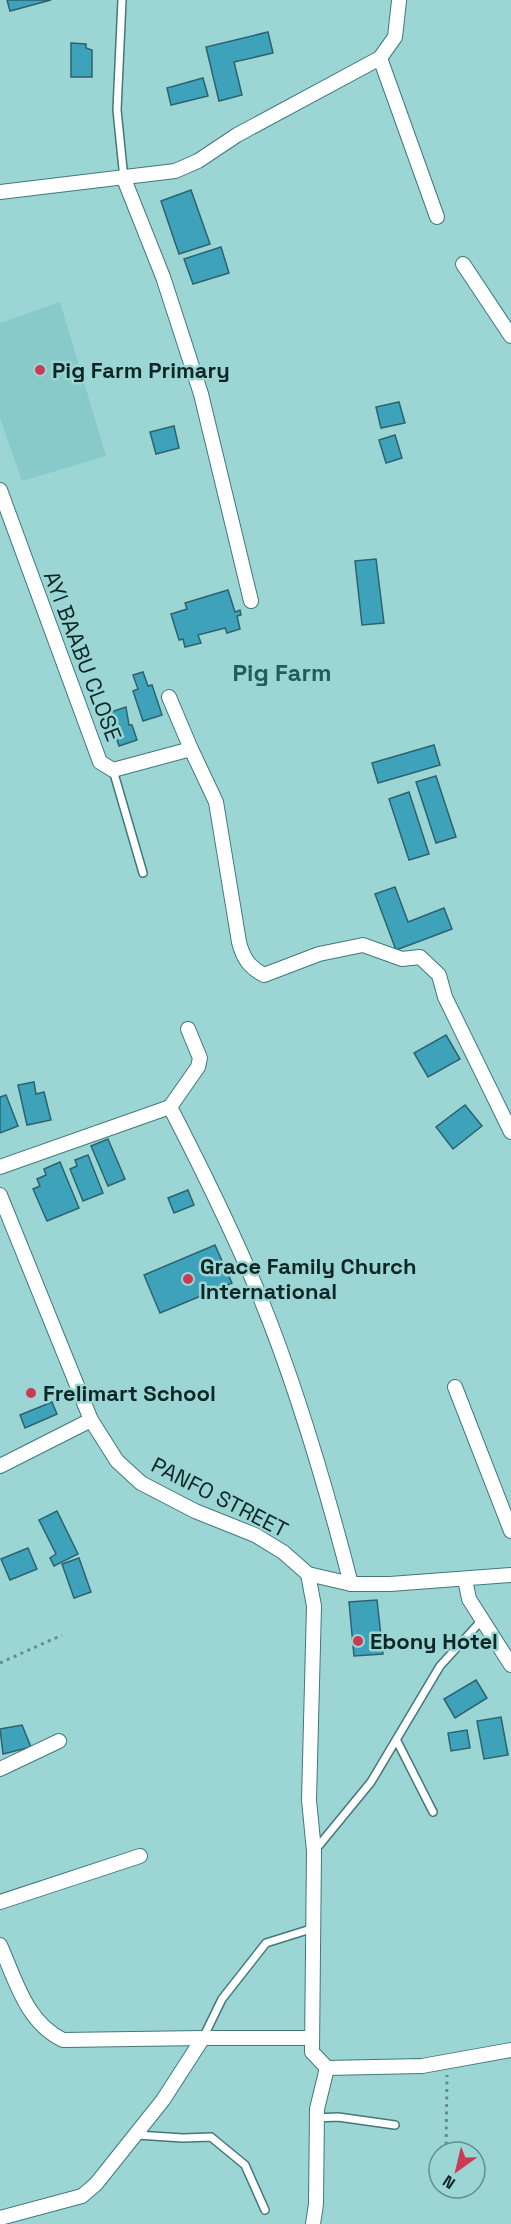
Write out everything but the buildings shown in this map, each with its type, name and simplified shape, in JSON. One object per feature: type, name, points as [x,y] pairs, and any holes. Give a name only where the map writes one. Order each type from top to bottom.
[{"type":"street","points":[[0,192],[124,179],[175,171],[198,161],[237,135],[380,58],[394,37],[399,1]]},
{"type":"street","points":[[380,58],[437,217]]},
{"type":"street","points":[[124,179],[163,277],[201,394],[251,601]]},
{"type":"street","points":[[463,264],[511,336]]},
{"type":"street","name":"AYI BAABU CLOSE","points":[[0,490],[100,762],[113,770],[191,749]]},
{"type":"street","points":[[169,697],[216,802],[242,956],[253,969],[264,975],[319,954],[363,945],[402,958],[420,957],[439,975],[446,997],[511,1132]]},
{"type":"street","points":[[0,1167],[170,1107],[198,1068],[200,1058],[188,1029]]},
{"type":"street","points":[[170,1107],[234,1236],[261,1299],[323,1477],[351,1584]]},
{"type":"street","name":"PANFO STREET","points":[[0,1195],[91,1420],[117,1461],[141,1483],[195,1511],[255,1535],[283,1552],[308,1574]]},
{"type":"street","points":[[455,1387],[511,1531]]},
{"type":"street","points":[[0,1466],[91,1420]]},
{"type":"street","points":[[511,1575],[465,1580],[351,1584],[308,1574],[314,1606],[309,1800],[314,1851],[312,2052],[327,2068],[422,2066],[511,2050]]},
{"type":"street","points":[[465,1580],[469,1599],[511,1665]]},
{"type":"street","points":[[0,1769],[59,1741]]},
{"type":"street","points":[[0,1902],[140,1856]]},
{"type":"street","points":[[0,1945],[31,2015],[48,2033],[63,2040],[311,2038]]},
{"type":"street","points":[[0,2218],[82,2196],[96,2184],[163,2100],[203,2038]]},
{"type":"street","points":[[313,2224],[316,2204],[316,2118],[319,2095],[327,2068]]},
{"type":"lane","points":[[122,0],[117,110],[124,179]]},
{"type":"lane","points":[[113,770],[143,873]]},
{"type":"lane","points":[[314,1851],[371,1782],[398,1741],[440,1666],[481,1621]]},
{"type":"lane","points":[[398,1741],[433,1812]]},
{"type":"lane","points":[[203,2038],[222,1999],[266,1943],[314,1928]]},
{"type":"lane","points":[[316,2118],[338,2117],[395,2125]]},
{"type":"lane","points":[[137,2134],[183,2138],[211,2137],[245,2165],[265,2210]]},
{"type":"path","points":[[0,1664],[62,1635]]},
{"type":"path","points":[[446,2140],[447,2061]]},
{"type":"shaded area","name":"Pig Farm Primary","points":[[60,302],[106,456],[22,481],[0,418],[0,323]]},
{"type":"place","name":"Pig Farm Primary","points":[[40,370]]},
{"type":"place","name":"Grace Family Church International","points":[[188,1279]]},
{"type":"place","name":"Frelimart School","points":[[31,1393]]},
{"type":"place","name":"Ebony Hotel","points":[[358,1641]]},
{"type":"district","name":"Pig Farm","points":[[282,672]]}]
